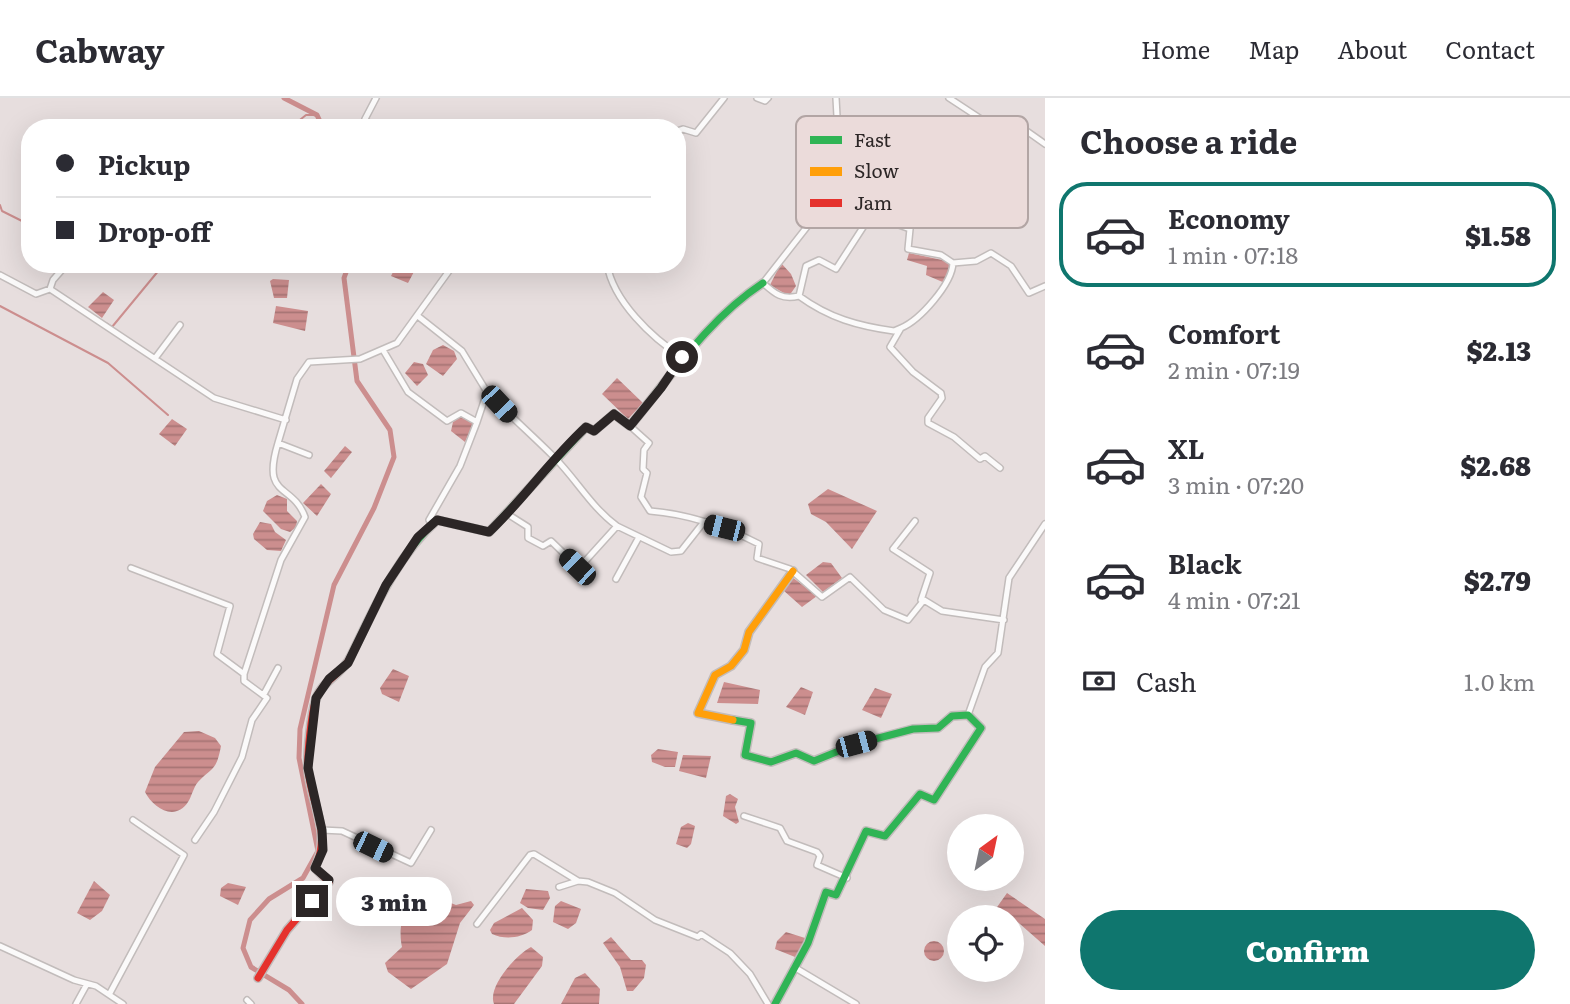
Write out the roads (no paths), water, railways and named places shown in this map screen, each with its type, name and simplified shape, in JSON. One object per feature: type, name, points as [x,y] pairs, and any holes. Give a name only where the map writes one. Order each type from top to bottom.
[{"type":"street","points":[[365,119],[376,98]]},
{"type":"street","points":[[686,130],[696,133],[711,118],[724,98]]},
{"type":"street","points":[[757,98],[765,101],[768,98]]},
{"type":"street","points":[[836,98],[837,116]]},
{"type":"street","points":[[949,98],[976,116]]},
{"type":"street","points":[[1028,131],[1045,144]]},
{"type":"street","points":[[630,426],[682,357],[733,305],[763,283],[806,228]]},
{"type":"street","points":[[799,296],[806,265],[819,260],[836,269],[861,228]]},
{"type":"street","points":[[907,228],[910,229],[908,249],[930,252],[953,263],[976,261],[991,253],[1011,266],[1029,293],[1045,286]]},
{"type":"street","points":[[799,296],[822,313],[845,322],[894,331],[911,324],[947,285],[953,273],[953,263]]},
{"type":"street","points":[[50,289],[59,273]]},
{"type":"street","points":[[195,841],[215,812],[242,757],[252,720],[267,698],[244,681],[244,674],[281,560],[305,517],[274,479],[271,465],[297,379],[309,362],[359,359],[397,343],[419,317],[448,273]]},
{"type":"street","points":[[610,273],[617,290],[636,317],[682,357]]},
{"type":"street","points":[[0,275],[36,294],[50,289]]},
{"type":"street","points":[[763,283],[777,296],[789,299],[799,296]]},
{"type":"street","points":[[50,289],[214,398],[286,420]]},
{"type":"street","points":[[419,317],[462,351],[487,392],[523,430],[554,457],[602,515],[617,526],[671,552],[681,551],[703,523]]},
{"type":"street","points":[[156,357],[180,325]]},
{"type":"street","points":[[901,328],[890,347],[913,372],[941,393],[942,398],[928,418],[928,424],[954,437],[980,459],[985,456],[1000,468]]},
{"type":"street","points":[[383,350],[408,391],[447,421],[461,413],[477,422]]},
{"type":"street","points":[[433,525],[429,520],[460,466],[487,392]]},
{"type":"street","points":[[259,977],[287,930],[328,882],[315,868],[323,850],[322,830],[308,768],[316,698],[329,679],[348,663],[386,585],[418,537],[437,520],[489,532],[509,514],[554,457],[586,427],[594,431],[614,414],[649,443],[644,450],[643,469],[647,473],[643,503],[650,511],[740,534],[759,544],[757,558],[793,572],[822,597],[850,577],[884,610],[908,620],[921,600],[930,573],[893,549],[915,521]]},
{"type":"street","points":[[278,443],[309,455]]},
{"type":"street","points":[[509,514],[529,528],[528,538],[542,546],[551,541],[579,568],[617,526]]},
{"type":"street","points":[[775,1004],[808,943],[826,892],[836,895],[847,878],[866,831],[885,836],[920,794],[934,800],[981,728],[968,715],[968,708],[985,667],[998,653],[1009,578],[1045,524]]},
{"type":"street","points":[[616,579],[639,537]]},
{"type":"street","points":[[131,568],[230,606],[217,654],[244,674]]},
{"type":"street","points":[[793,572],[749,632],[744,650],[731,666],[715,675],[698,713],[751,723],[745,755],[771,764],[782,762],[796,753],[814,761],[856,744],[913,729],[939,728],[952,716],[968,715]]},
{"type":"street","points":[[921,600],[942,611],[1004,620]]},
{"type":"street","points":[[264,694],[278,668]]},
{"type":"street","points":[[744,816],[780,828],[787,841],[820,856],[817,865],[847,878]]},
{"type":"street","points":[[110,993],[184,855],[133,820]]},
{"type":"street","points":[[322,830],[342,831],[411,863],[431,830]]},
{"type":"street","points":[[477,924],[534,853],[578,881],[615,893],[655,920],[698,937],[701,934],[725,948],[750,974],[768,1004]]},
{"type":"street","points":[[559,887],[578,881]]},
{"type":"street","points":[[0,946],[110,993],[123,1004]]},
{"type":"street","points":[[794,967],[856,1004]]},
{"type":"street","points":[[76,1004],[87,984]]},
{"type":"waterway","points":[[284,98],[317,115],[319,119]]},
{"type":"waterway","points":[[301,119],[306,115],[317,115]]},
{"type":"waterway","points":[[0,205],[2,211],[21,220]]},
{"type":"waterway","points":[[106,323],[112,327],[157,273]]},
{"type":"waterway","points":[[302,1004],[289,990],[251,967],[243,948],[250,920],[269,899],[303,878],[318,851],[299,758],[300,729],[334,585],[374,508],[394,457],[390,430],[357,381],[344,278],[346,273]]},
{"type":"waterway","points":[[0,306],[108,363],[168,415]]}]
